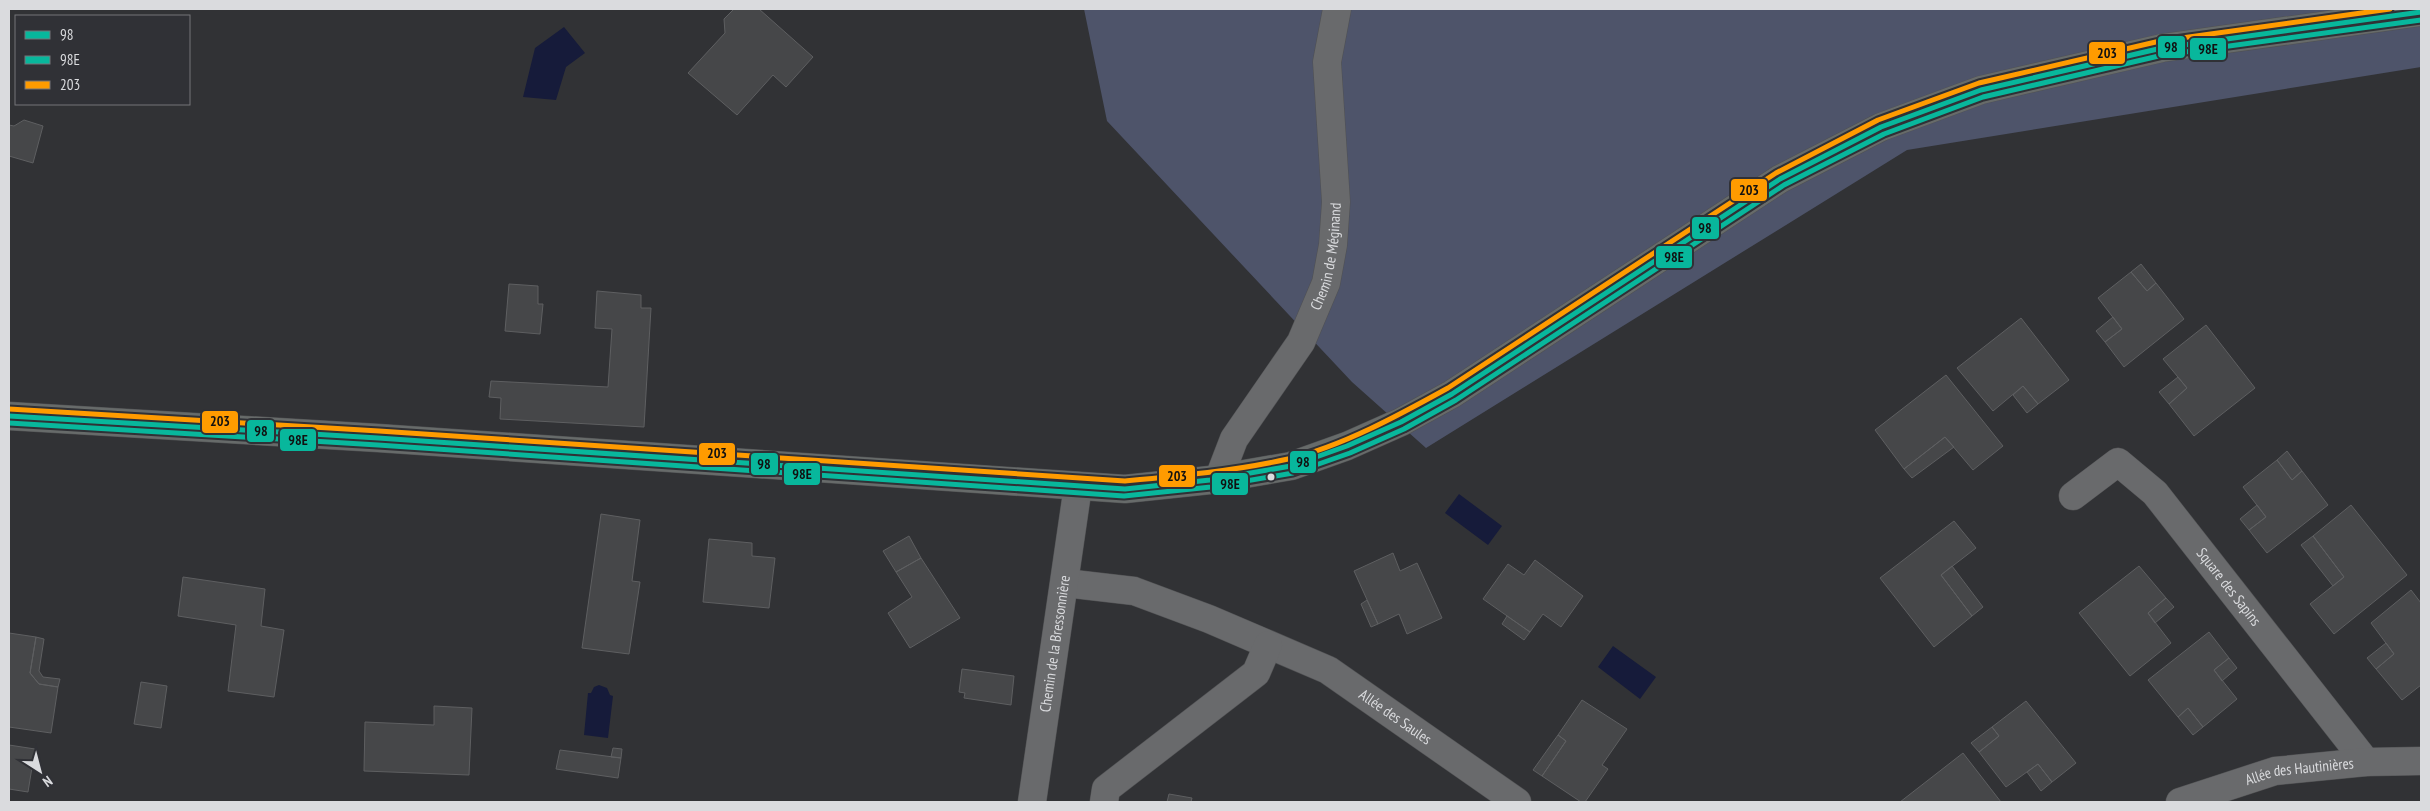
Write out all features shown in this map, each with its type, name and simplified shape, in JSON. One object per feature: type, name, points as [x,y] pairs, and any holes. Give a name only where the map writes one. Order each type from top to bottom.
[{"type":"main road","points":[[9,416],[1125,488],[1219,478],[1292,466],[1347,446],[1401,422],[1452,394],[1780,179],[1881,127],[1981,90],[2162,48],[2421,12]]},
{"type":"street","name":"Chemin de Méginand","points":[[1219,478],[1234,440],[1301,342],[1326,283],[1333,245],[1336,202],[1327,62],[1337,9]]},
{"type":"street","name":"Square des Sapins","points":[[2073,496],[2118,462],[2155,493],[2366,762]]},
{"type":"street","name":"Chemin de la Bressonnière","points":[[1032,802],[1078,486]]},
{"type":"street","name":"Allée des Saules","points":[[1064,583],[1134,590],[1209,619],[1328,670],[1517,802]]},
{"type":"street","points":[[1104,802],[1106,790],[1256,673],[1268,645]]},
{"type":"street","name":"Allée des Hautinières","points":[[2180,802],[2275,771],[2366,762],[2421,761]]},
{"type":"shaded area","points":[[1084,9],[2421,9],[2421,67],[1907,150],[1426,448],[1352,382],[1107,121]]},
{"type":"shaded area","points":[[564,27],[585,53],[566,67],[556,100],[523,97],[535,48]]},
{"type":"shaded area","points":[[1459,494],[1502,526],[1488,545],[1445,513]]},
{"type":"shaded area","points":[[1613,646],[1656,677],[1640,699],[1598,667]]},
{"type":"shaded area","points":[[599,685],[607,688],[610,695],[613,696],[608,738],[584,735],[588,693],[591,693],[594,687]]},
{"type":"building","points":[[734,9],[759,9],[813,57],[786,87],[773,75],[737,115],[688,73],[725,33],[724,19]]},
{"type":"building","points":[[24,120],[43,126],[33,163],[9,156],[9,125],[14,126]]},
{"type":"building","points":[[2141,264],[2156,283],[2147,291],[2131,272]]},
{"type":"building","points":[[2131,272],[2147,291],[2156,283],[2184,319],[2124,367],[2105,342],[2122,329],[2098,298]]},
{"type":"building","points":[[509,284],[538,286],[538,304],[543,304],[540,334],[505,331]]},
{"type":"building","points":[[597,291],[641,295],[641,308],[651,308],[644,427],[500,419],[501,398],[489,397],[491,381],[608,387],[612,329],[595,328]]},
{"type":"building","points":[[2113,317],[2122,329],[2105,342],[2096,331]]},
{"type":"building","points":[[2021,318],[2069,380],[2038,404],[2023,386],[1993,411],[1957,368]]},
{"type":"building","points":[[2206,325],[2255,388],[2194,436],[2169,404],[2187,388],[2163,359]]},
{"type":"building","points":[[1946,375],[2003,446],[1973,470],[1945,437],[1904,469],[1875,430]]},
{"type":"building","points":[[2178,377],[2187,388],[2169,404],[2159,392]]},
{"type":"building","points":[[2023,386],[2038,404],[2027,413],[2013,395]]},
{"type":"building","points":[[1945,437],[1954,447],[1912,478],[1904,469]]},
{"type":"building","points":[[2287,451],[2302,471],[2292,480],[2277,460]]},
{"type":"building","points":[[2277,460],[2292,480],[2302,471],[2328,505],[2267,553],[2249,530],[2266,517],[2243,487]]},
{"type":"building","points":[[2257,505],[2266,517],[2249,530],[2240,519]]},
{"type":"building","points":[[2351,505],[2407,575],[2334,634],[2310,604],[2344,577],[2313,536]]},
{"type":"building","points":[[601,514],[640,520],[632,581],[640,582],[629,654],[582,648]]},
{"type":"building","points":[[1954,521],[1976,548],[1941,575],[1972,616],[1934,647],[1880,578]]},
{"type":"building","points":[[909,536],[921,558],[896,572],[883,551]]},
{"type":"building","points":[[2313,536],[2344,577],[2333,586],[2301,545]]},
{"type":"building","points":[[709,539],[752,543],[752,556],[775,558],[769,608],[703,602]]},
{"type":"building","points":[[1393,553],[1400,571],[1417,563],[1442,618],[1407,634],[1399,614],[1378,624],[1354,571]]},
{"type":"building","points":[[921,558],[960,618],[910,648],[888,613],[912,597],[896,572]]},
{"type":"building","points":[[1535,560],[1583,596],[1561,627],[1543,614],[1530,632],[1483,599],[1508,564],[1524,575]]},
{"type":"building","points":[[1952,566],[1983,607],[1972,616],[1941,575]]},
{"type":"building","points":[[2139,566],[2166,598],[2148,613],[2171,643],[2130,676],[2079,613]]},
{"type":"building","points":[[183,577],[265,589],[261,626],[284,630],[274,697],[228,691],[236,625],[178,616]]},
{"type":"building","points":[[2411,590],[2421,603],[2421,685],[2402,700],[2376,669],[2394,654],[2371,623]]},
{"type":"building","points":[[2166,598],[2174,607],[2155,623],[2148,613]]},
{"type":"building","points":[[1367,600],[1378,624],[1371,627],[1361,604]]},
{"type":"building","points":[[1507,616],[1530,632],[1524,640],[1502,624]]},
{"type":"building","points":[[2209,632],[2229,658],[2214,670],[2237,699],[2203,727],[2188,708],[2178,717],[2148,680]]},
{"type":"building","points":[[9,633],[36,637],[30,673],[39,684],[58,687],[51,733],[9,727]]},
{"type":"building","points":[[36,637],[44,639],[39,671],[43,677],[60,679],[58,687],[39,684],[30,673]]},
{"type":"building","points":[[2386,643],[2394,654],[2376,669],[2367,658]]},
{"type":"building","points":[[2229,658],[2237,668],[2222,681],[2214,670]]},
{"type":"building","points":[[962,669],[1014,676],[1011,705],[964,698],[965,693],[959,692]]},
{"type":"building","points":[[141,682],[167,686],[161,728],[134,724]]},
{"type":"building","points":[[1582,700],[1627,729],[1602,765],[1608,769],[1585,802],[1581,802],[1542,776],[1566,741],[1558,735]]},
{"type":"building","points":[[2026,701],[2076,763],[2052,782],[2038,764],[2006,787],[1979,752],[1999,736],[1992,727]]},
{"type":"building","points":[[434,706],[472,708],[469,775],[364,771],[365,722],[434,725]]},
{"type":"building","points":[[2188,708],[2203,727],[2193,735],[2178,717]]},
{"type":"building","points":[[1992,727],[1999,736],[1979,752],[1971,743]]},
{"type":"building","points":[[1558,735],[1566,741],[1542,776],[1533,770]]},
{"type":"building","points":[[9,745],[35,749],[28,792],[9,789]]},
{"type":"building","points":[[613,748],[622,749],[621,758],[611,757]]},
{"type":"building","points":[[560,750],[621,758],[618,778],[556,769]]},
{"type":"building","points":[[1963,753],[2001,802],[1900,802]]},
{"type":"building","points":[[2038,764],[2052,782],[2041,791],[2027,772]]},
{"type":"building","points":[[1169,794],[1192,798],[1191,802],[1167,802]]},
{"type":"transit line","name":"203","points":[[9,409],[379,431],[1125,481],[1247,467],[1308,454],[1370,429],[1430,398],[1776,173],[1878,120],[1979,83],[2160,41],[2390,9]]},
{"type":"transit line","name":"98","points":[[9,416],[378,438],[1125,489],[1210,480],[1291,466],[1347,446],[1401,422],[1452,394],[1780,179],[1881,127],[1981,90],[2162,48],[2421,12]]},
{"type":"transit line","name":"98E","points":[[9,423],[378,445],[1124,496],[1211,487],[1293,473],[1350,453],[1404,429],[1456,400],[1784,185],[1884,134],[1983,97],[2163,55],[2421,20]]}]
